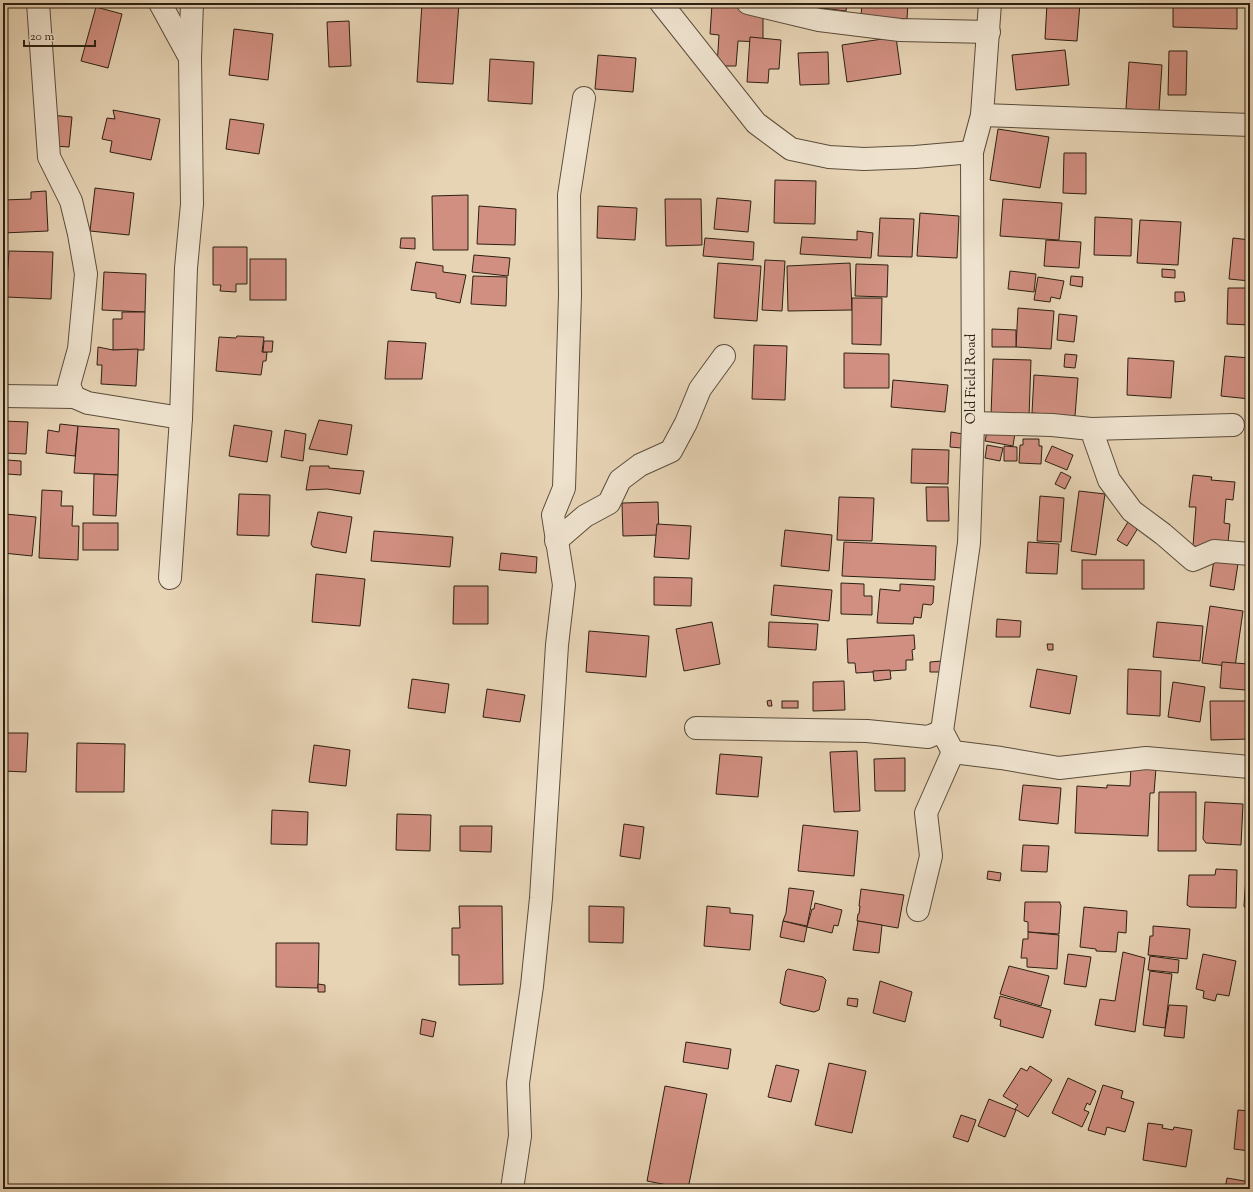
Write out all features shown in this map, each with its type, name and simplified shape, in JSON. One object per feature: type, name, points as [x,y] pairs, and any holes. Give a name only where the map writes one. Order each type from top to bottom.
[{"type":"street","points":[[38,3],[49,157],[71,201],[86,274],[79,348],[68,385],[74,397]]},
{"type":"street","points":[[160,3],[190,58]]},
{"type":"street","points":[[170,578],[181,418],[186,268],[192,204],[190,58],[192,3]]},
{"type":"street","points":[[661,3],[756,123],[791,149],[828,157],[864,159],[915,157],[972,152]]},
{"type":"street","points":[[748,3],[819,20],[900,30],[989,32]]},
{"type":"street","name":"Old Field Road","points":[[942,731],[969,543],[973,423],[972,152],[982,115],[990,3]]},
{"type":"street","points":[[512,1189],[520,1136],[518,1083],[532,986],[542,898],[557,645],[564,585],[553,515],[564,488],[570,303],[569,195],[584,98]]},
{"type":"street","points":[[982,115],[1250,125]]},
{"type":"street","points":[[556,541],[585,516],[609,503],[620,480],[640,465],[671,451],[686,423],[700,389],[724,356]]},
{"type":"street","points":[[3,396],[74,397],[88,403],[181,418]]},
{"type":"street","points":[[973,423],[1052,425],[1091,429],[1233,425]]},
{"type":"street","points":[[1091,429],[1109,480],[1132,511],[1163,534],[1192,560],[1214,551],[1250,554]]},
{"type":"street","points":[[696,728],[867,731],[928,737],[942,731],[954,752]]},
{"type":"street","points":[[954,752],[1059,768],[1146,758],[1250,767]]},
{"type":"street","points":[[918,910],[931,856],[926,813],[954,752]]},
{"type":"building","points":[[422,3],[459,3],[453,84],[417,82]]},
{"type":"building","points":[[812,3],[847,3],[846,11],[812,7]]},
{"type":"building","points":[[862,3],[908,3],[907,19],[861,17]]},
{"type":"building","points":[[1047,3],[1080,3],[1077,41],[1045,39]]},
{"type":"building","points":[[1173,3],[1237,3],[1237,29],[1173,27]]},
{"type":"building","points":[[712,4],[763,11],[763,42],[738,41],[736,66],[717,66],[719,35],[710,34]]},
{"type":"building","points":[[96,7],[122,14],[108,68],[81,61]]},
{"type":"building","points":[[349,21],[351,66],[329,67],[327,22]]},
{"type":"building","points":[[234,29],[273,34],[268,80],[229,75]]},
{"type":"building","points":[[750,37],[781,40],[779,69],[769,69],[768,83],[747,82]]},
{"type":"building","points":[[896,37],[901,74],[847,82],[842,45]]},
{"type":"building","points":[[1065,50],[1069,85],[1016,90],[1012,55]]},
{"type":"building","points":[[1169,51],[1187,51],[1186,95],[1168,95]]},
{"type":"building","points":[[828,52],[829,84],[800,85],[798,53]]},
{"type":"building","points":[[598,55],[636,58],[633,92],[595,89]]},
{"type":"building","points":[[490,59],[534,62],[532,104],[488,101]]},
{"type":"building","points":[[1129,62],[1162,65],[1159,111],[1126,109]]},
{"type":"building","points":[[113,110],[160,119],[151,160],[110,152],[112,141],[102,139],[107,118],[115,119]]},
{"type":"building","points":[[50,115],[72,117],[69,147],[54,146]]},
{"type":"building","points":[[230,119],[264,124],[259,154],[226,149]]},
{"type":"building","points":[[998,129],[1049,137],[1040,188],[990,180]]},
{"type":"building","points":[[1064,153],[1086,153],[1086,194],[1063,193]]},
{"type":"building","points":[[775,180],[816,181],[815,224],[774,223]]},
{"type":"building","points":[[95,188],[134,193],[129,235],[90,231]]},
{"type":"building","points":[[46,191],[48,231],[3,233],[3,200],[31,199],[31,192]]},
{"type":"building","points":[[468,195],[468,250],[433,250],[432,196]]},
{"type":"building","points":[[717,198],[751,201],[748,232],[714,229]]},
{"type":"building","points":[[665,199],[701,199],[702,245],[666,246]]},
{"type":"building","points":[[1003,199],[1062,203],[1059,240],[1000,236]]},
{"type":"building","points":[[479,206],[516,209],[515,245],[477,244]]},
{"type":"building","points":[[598,206],[637,208],[635,240],[597,238]]},
{"type":"building","points":[[920,213],[959,216],[957,258],[917,256]]},
{"type":"building","points":[[1095,217],[1132,219],[1131,256],[1094,255]]},
{"type":"building","points":[[880,218],[914,219],[912,257],[878,256]]},
{"type":"building","points":[[1140,220],[1181,222],[1178,265],[1137,263]]},
{"type":"building","points":[[857,231],[873,233],[871,258],[800,254],[802,237],[857,240]]},
{"type":"building","points":[[401,238],[415,238],[415,249],[400,248]]},
{"type":"building","points":[[705,238],[754,242],[753,260],[703,256]]},
{"type":"building","points":[[1233,238],[1250,240],[1250,281],[1229,279]]},
{"type":"building","points":[[1046,240],[1081,242],[1079,268],[1044,266]]},
{"type":"building","points":[[213,247],[247,247],[247,284],[236,284],[236,292],[220,291],[221,285],[213,285]]},
{"type":"building","points":[[9,251],[53,252],[51,299],[6,297]]},
{"type":"building","points":[[474,255],[510,258],[508,276],[472,272]]},
{"type":"building","points":[[250,259],[286,259],[286,300],[250,300]]},
{"type":"building","points":[[765,260],[785,261],[782,311],[762,310]]},
{"type":"building","points":[[416,262],[443,266],[443,272],[466,275],[460,303],[436,298],[436,293],[411,290]]},
{"type":"building","points":[[718,263],[761,266],[757,321],[714,318]]},
{"type":"building","points":[[850,263],[852,310],[788,311],[787,266]]},
{"type":"building","points":[[856,264],[888,265],[887,297],[855,296]]},
{"type":"building","points":[[1162,269],[1175,270],[1175,278],[1162,277]]},
{"type":"building","points":[[1010,271],[1036,274],[1034,292],[1008,289]]},
{"type":"building","points":[[104,272],[146,274],[145,312],[102,310]]},
{"type":"building","points":[[473,276],[507,277],[506,306],[471,304]]},
{"type":"building","points":[[1071,276],[1083,277],[1082,287],[1070,285]]},
{"type":"building","points":[[1038,277],[1064,281],[1060,299],[1051,297],[1050,302],[1034,300]]},
{"type":"building","points":[[1228,288],[1250,288],[1250,325],[1227,324]]},
{"type":"building","points":[[1175,292],[1184,292],[1185,301],[1175,302]]},
{"type":"building","points":[[852,298],[882,298],[881,345],[852,344]]},
{"type":"building","points":[[1018,308],[1054,311],[1051,349],[1016,347]]},
{"type":"building","points":[[122,312],[145,312],[144,350],[113,350],[113,319],[122,319]]},
{"type":"building","points":[[1059,314],[1077,316],[1074,342],[1057,340]]},
{"type":"building","points":[[992,329],[1016,330],[1016,347],[992,347]]},
{"type":"building","points":[[237,336],[264,337],[262,352],[267,352],[266,361],[263,361],[261,375],[216,371],[219,337],[236,338]]},
{"type":"building","points":[[264,341],[273,341],[272,352],[263,352]]},
{"type":"building","points":[[388,341],[426,343],[422,379],[385,379]]},
{"type":"building","points":[[754,345],[787,346],[785,400],[752,399]]},
{"type":"building","points":[[98,347],[113,350],[138,349],[136,386],[101,384],[102,365],[97,365]]},
{"type":"building","points":[[844,353],[889,354],[889,388],[844,388]]},
{"type":"building","points":[[1065,354],[1077,355],[1075,368],[1064,367]]},
{"type":"building","points":[[1225,356],[1250,358],[1250,399],[1221,396]]},
{"type":"building","points":[[1128,358],[1174,361],[1171,398],[1127,395]]},
{"type":"building","points":[[993,359],[1031,360],[1029,417],[991,416]]},
{"type":"building","points":[[1034,375],[1078,378],[1075,416],[1032,413]]},
{"type":"building","points":[[893,380],[948,385],[945,412],[891,407]]},
{"type":"building","points":[[319,420],[352,425],[347,455],[309,449]]},
{"type":"building","points":[[3,421],[28,422],[26,454],[3,453]]},
{"type":"building","points":[[60,424],[78,426],[75,456],[46,453],[48,430],[59,432]]},
{"type":"building","points":[[234,425],[272,431],[267,462],[229,456]]},
{"type":"building","points":[[78,426],[119,429],[118,475],[74,473]]},
{"type":"building","points":[[988,427],[1015,433],[1013,446],[985,441]]},
{"type":"building","points":[[285,430],[306,434],[303,461],[281,457]]},
{"type":"building","points":[[951,432],[963,434],[961,448],[950,447]]},
{"type":"building","points":[[1023,439],[1039,439],[1039,446],[1042,446],[1041,464],[1019,463],[1020,445],[1023,445]]},
{"type":"building","points":[[987,445],[1003,448],[1000,461],[985,458]]},
{"type":"building","points":[[1004,446],[1017,447],[1017,461],[1004,461]]},
{"type":"building","points":[[1052,446],[1073,455],[1067,470],[1045,461]]},
{"type":"building","points":[[912,449],[949,450],[948,484],[911,483]]},
{"type":"building","points":[[7,460],[21,461],[21,475],[7,474]]},
{"type":"building","points":[[310,466],[329,466],[329,468],[364,471],[360,494],[327,489],[306,490]]},
{"type":"building","points":[[1061,472],[1071,477],[1065,489],[1055,484]]},
{"type":"building","points":[[94,474],[118,475],[116,516],[93,515]]},
{"type":"building","points":[[1193,475],[1212,477],[1211,480],[1235,482],[1233,500],[1226,499],[1224,523],[1230,524],[1228,542],[1213,548],[1193,546],[1196,507],[1189,507]]},
{"type":"building","points":[[926,487],[948,487],[949,521],[927,521]]},
{"type":"building","points":[[42,490],[62,491],[61,506],[73,506],[72,526],[79,526],[78,560],[39,558]]},
{"type":"building","points":[[1079,491],[1105,494],[1096,555],[1071,551]]},
{"type":"building","points":[[239,494],[270,495],[269,536],[237,535]]},
{"type":"building","points":[[1040,496],[1064,498],[1061,542],[1037,541]]},
{"type":"building","points":[[839,497],[874,498],[872,541],[837,540]]},
{"type":"building","points":[[658,502],[659,535],[623,536],[622,503]]},
{"type":"building","points":[[318,512],[352,517],[346,553],[313,547],[311,544]]},
{"type":"building","points":[[5,514],[36,517],[32,556],[3,553]]},
{"type":"building","points":[[1128,522],[1138,528],[1127,546],[1117,540]]},
{"type":"building","points":[[83,523],[118,523],[118,550],[83,550]]},
{"type":"building","points":[[657,524],[691,526],[689,559],[654,557]]},
{"type":"building","points":[[785,530],[832,535],[829,571],[781,566]]},
{"type":"building","points":[[374,531],[453,537],[450,567],[371,561]]},
{"type":"building","points":[[844,542],[936,546],[935,580],[842,576]]},
{"type":"building","points":[[1028,542],[1059,544],[1057,574],[1026,573]]},
{"type":"building","points":[[501,553],[537,557],[536,573],[499,570]]},
{"type":"building","points":[[1215,553],[1239,557],[1234,590],[1210,586]]},
{"type":"building","points":[[1082,560],[1144,560],[1144,589],[1082,589]]},
{"type":"building","points":[[316,574],[365,579],[360,626],[312,622]]},
{"type":"building","points":[[654,577],[692,578],[691,606],[654,605]]},
{"type":"building","points":[[841,583],[864,584],[864,596],[872,596],[872,615],[841,614]]},
{"type":"building","points":[[900,584],[934,586],[933,603],[931,605],[923,604],[921,618],[914,617],[913,624],[877,623],[880,589],[900,591]]},
{"type":"building","points":[[774,585],[832,590],[829,621],[771,615]]},
{"type":"building","points":[[454,586],[488,586],[488,624],[453,624]]},
{"type":"building","points":[[1210,606],[1243,611],[1235,667],[1202,663]]},
{"type":"building","points":[[997,619],[1021,621],[1020,637],[996,637]]},
{"type":"building","points":[[1250,620],[1250,659],[1246,658]]},
{"type":"building","points":[[712,622],[720,664],[684,671],[676,629]]},
{"type":"building","points":[[769,622],[818,624],[816,650],[768,647]]},
{"type":"building","points":[[1157,622],[1203,626],[1200,661],[1153,657]]},
{"type":"building","points":[[589,631],[649,636],[646,677],[586,672]]},
{"type":"building","points":[[914,635],[915,649],[912,650],[913,660],[906,660],[906,670],[856,673],[855,663],[848,663],[847,639]]},
{"type":"building","points":[[1047,644],[1053,644],[1053,650],[1048,650]]},
{"type":"building","points":[[942,661],[943,672],[930,672],[930,662]]},
{"type":"building","points":[[1222,662],[1248,664],[1246,690],[1220,688]]},
{"type":"building","points":[[1037,669],[1077,676],[1070,714],[1030,707]]},
{"type":"building","points":[[1128,669],[1161,671],[1160,716],[1127,714]]},
{"type":"building","points":[[890,670],[891,679],[874,681],[873,671]]},
{"type":"building","points":[[412,679],[449,684],[445,713],[408,708]]},
{"type":"building","points":[[844,681],[845,710],[813,711],[813,682]]},
{"type":"building","points":[[1173,682],[1205,687],[1200,722],[1168,717]]},
{"type":"building","points":[[487,689],[525,695],[520,722],[483,717]]},
{"type":"building","points":[[771,700],[772,706],[768,706],[767,701]]},
{"type":"building","points":[[782,701],[798,701],[798,708],[782,708]]},
{"type":"building","points":[[1210,701],[1250,701],[1250,739],[1211,740]]},
{"type":"building","points":[[4,733],[28,733],[26,772],[3,771]]},
{"type":"building","points":[[77,743],[125,744],[124,792],[76,792]]},
{"type":"building","points":[[314,745],[350,750],[346,786],[309,782]]},
{"type":"building","points":[[857,751],[860,811],[834,812],[830,752]]},
{"type":"building","points":[[720,754],[762,757],[758,797],[716,794]]},
{"type":"building","points":[[905,758],[905,791],[875,791],[874,759]]},
{"type":"building","points":[[1131,767],[1156,768],[1154,793],[1150,793],[1148,836],[1075,833],[1077,786],[1107,788],[1107,785],[1130,786]]},
{"type":"building","points":[[1023,785],[1061,788],[1058,824],[1019,820]]},
{"type":"building","points":[[1159,792],[1196,792],[1196,851],[1158,851]]},
{"type":"building","points":[[1205,802],[1243,804],[1241,845],[1206,843],[1203,839]]},
{"type":"building","points":[[272,810],[308,812],[307,845],[271,844]]},
{"type":"building","points":[[397,814],[431,815],[430,851],[396,850]]},
{"type":"building","points":[[624,824],[644,827],[640,859],[620,856]]},
{"type":"building","points":[[803,825],[858,831],[854,876],[798,871]]},
{"type":"building","points":[[460,826],[492,826],[491,852],[460,851]]},
{"type":"building","points":[[1023,845],[1049,846],[1047,872],[1021,871]]},
{"type":"building","points":[[1216,869],[1237,870],[1236,908],[1190,907],[1187,905],[1189,875],[1215,875]]},
{"type":"building","points":[[988,871],[1001,873],[1000,881],[987,879]]},
{"type":"building","points":[[1250,872],[1250,911],[1247,911],[1244,906],[1246,877]]},
{"type":"building","points":[[789,888],[814,891],[807,926],[783,921],[786,913]]},
{"type":"building","points":[[861,889],[904,895],[898,928],[857,921]]},
{"type":"building","points":[[1025,902],[1060,902],[1059,934],[1028,932],[1028,922],[1024,921]]},
{"type":"building","points":[[815,903],[842,910],[838,926],[834,925],[832,933],[807,927]]},
{"type":"building","points":[[459,906],[502,906],[503,984],[459,985],[459,955],[452,955],[452,928],[460,928]]},
{"type":"building","points":[[589,906],[624,907],[623,943],[589,942]]},
{"type":"building","points":[[707,906],[730,908],[730,913],[753,915],[750,950],[704,946]]},
{"type":"building","points":[[1084,907],[1127,911],[1126,933],[1118,932],[1116,952],[1096,951],[1096,949],[1080,947]]},
{"type":"building","points":[[783,921],[807,927],[804,942],[780,937]]},
{"type":"building","points":[[858,921],[882,925],[879,953],[853,950]]},
{"type":"building","points":[[1153,926],[1190,929],[1187,959],[1148,955],[1150,936],[1153,936]]},
{"type":"building","points":[[1028,932],[1059,935],[1057,969],[1027,967],[1027,958],[1021,958],[1023,939],[1028,939]]},
{"type":"building","points":[[276,943],[319,943],[318,988],[276,987]]},
{"type":"building","points":[[1123,952],[1145,958],[1135,1032],[1095,1025],[1100,999],[1115,1001]]},
{"type":"building","points":[[1068,954],[1091,957],[1086,987],[1064,984]]},
{"type":"building","points":[[1203,954],[1236,961],[1229,996],[1217,994],[1215,1001],[1203,998],[1204,991],[1196,989]]},
{"type":"building","points":[[1150,956],[1179,960],[1178,973],[1148,970]]},
{"type":"building","points":[[1009,966],[1049,976],[1041,1006],[1000,994]]},
{"type":"building","points":[[788,969],[823,977],[826,980],[819,1010],[814,1012],[780,1003],[786,971]]},
{"type":"building","points":[[1150,971],[1172,974],[1165,1028],[1143,1025]]},
{"type":"building","points":[[880,981],[912,992],[905,1022],[873,1013]]},
{"type":"building","points":[[318,984],[325,985],[325,992],[318,992]]},
{"type":"building","points":[[1000,996],[1051,1010],[1043,1038],[1000,1026],[1001,1020],[994,1018]]},
{"type":"building","points":[[848,998],[858,999],[857,1007],[847,1005]]},
{"type":"building","points":[[1169,1005],[1187,1006],[1184,1038],[1164,1036]]},
{"type":"building","points":[[422,1019],[436,1022],[433,1037],[420,1034]]},
{"type":"building","points":[[686,1042],[731,1049],[728,1069],[683,1062]]},
{"type":"building","points":[[829,1063],[866,1071],[852,1133],[815,1125]]},
{"type":"building","points":[[776,1065],[799,1070],[791,1102],[768,1097]]},
{"type":"building","points":[[1030,1066],[1052,1080],[1028,1117],[1015,1109],[1018,1105],[1003,1096],[1021,1068],[1027,1071]]},
{"type":"building","points":[[1068,1078],[1096,1091],[1090,1105],[1087,1103],[1084,1110],[1089,1112],[1082,1127],[1052,1113]]},
{"type":"building","points":[[1103,1085],[1123,1091],[1121,1098],[1134,1102],[1125,1132],[1107,1127],[1105,1135],[1088,1130]]},
{"type":"building","points":[[665,1086],[707,1094],[688,1189],[647,1181]]},
{"type":"building","points":[[989,1099],[1016,1110],[1005,1137],[978,1126]]},
{"type":"building","points":[[1238,1110],[1250,1111],[1250,1151],[1234,1149]]},
{"type":"building","points":[[961,1115],[976,1120],[968,1142],[953,1137]]},
{"type":"building","points":[[1148,1123],[1163,1125],[1162,1128],[1173,1130],[1174,1127],[1192,1130],[1186,1167],[1143,1160]]},
{"type":"building","points":[[1227,1178],[1250,1182],[1250,1189],[1225,1189]]}]
